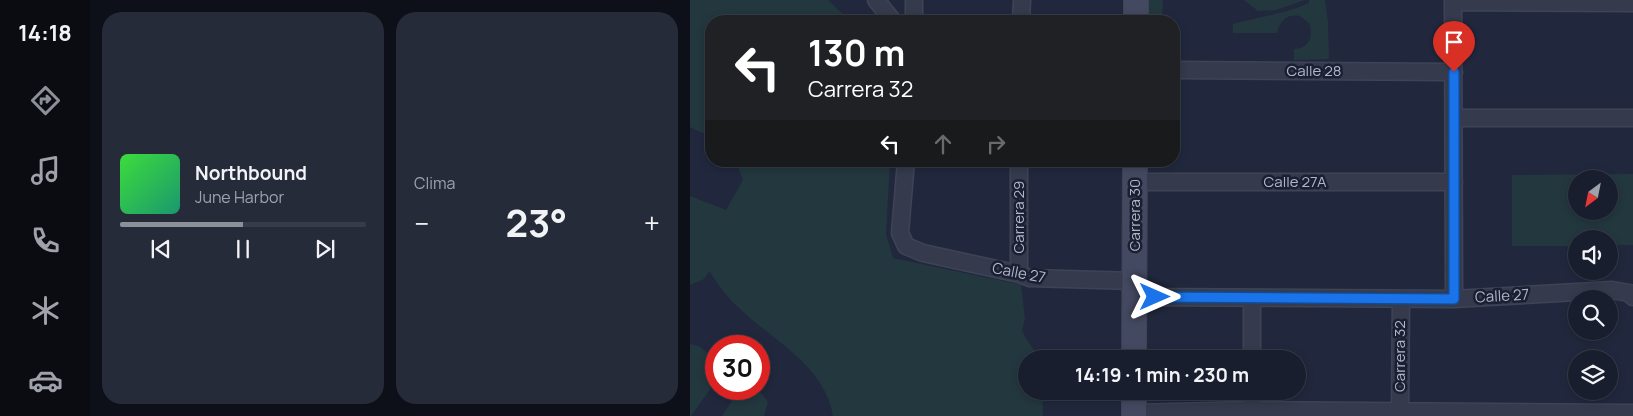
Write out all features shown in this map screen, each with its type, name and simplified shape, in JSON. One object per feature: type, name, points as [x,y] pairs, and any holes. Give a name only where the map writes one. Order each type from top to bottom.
[{"type":"street","points":[[876,0],[888,15]]},
{"type":"street","points":[[914,0],[914,15]]},
{"type":"street","points":[[1021,15],[1022,0]]},
{"type":"street","points":[[1136,0],[1136,15]]},
{"type":"street","points":[[1454,299],[1453,1],[1633,3]]},
{"type":"street","name":"Calle 28","points":[[1180,70],[1454,72]]},
{"type":"street","points":[[1454,118],[1633,118]]},
{"type":"street","name":"Calle 27","points":[[906,167],[900,233],[906,246],[923,253],[1030,278],[1135,289],[1252,298],[1454,299],[1612,290],[1631,295]]},
{"type":"street","name":"Carrera 29","points":[[1019,167],[1019,274]]},
{"type":"street","name":"Calle 27A","points":[[1135,172],[1454,182]]},
{"type":"street","name":"Carrera 30","points":[[1134,350],[1135,172]]},
{"type":"street","points":[[1252,298],[1252,350]]},
{"type":"street","name":"Carrera 32","points":[[1400,299],[1400,412]]},
{"type":"street","points":[[1252,400],[1252,410]]},
{"type":"street","points":[[1134,407],[1400,412],[1633,413]]},
{"type":"shaded area","points":[[690,0],[828,0],[844,15],[705,15],[705,134],[690,127]]},
{"type":"shaded area","points":[[1145,0],[1163,0],[1162,15],[1145,15]]},
{"type":"shaded area","points":[[1244,0],[1305,0],[1276,10],[1258,11]]},
{"type":"shaded area","points":[[1309,0],[1325,0],[1328,22],[1329,59],[1294,60],[1294,49],[1307,44],[1311,33],[1309,23],[1300,16],[1291,16],[1282,21],[1277,33],[1233,33],[1233,24],[1291,10],[1309,3]]},
{"type":"shaded area","points":[[738,167],[890,167],[886,234],[893,258],[1021,285],[1025,319],[1022,330],[1034,350],[1018,350],[1018,400],[1042,400],[1043,416],[833,416],[828,398],[819,381],[794,354],[731,300],[709,271],[704,279],[690,285],[690,196],[726,210],[743,180]]},
{"type":"shaded area","points":[[1618,174],[1633,174],[1633,245],[1618,245],[1618,230],[1568,230],[1568,246],[1512,246],[1512,175],[1568,175],[1568,220],[1618,220]]},
{"type":"shaded area","points":[[690,344],[705,351],[705,396],[690,416]]},
{"type":"shaded area","points":[[733,400],[766,400],[768,402],[764,416],[722,416]]},
{"type":"route","points":[[1155,297],[1454,299],[1454,72]]}]
